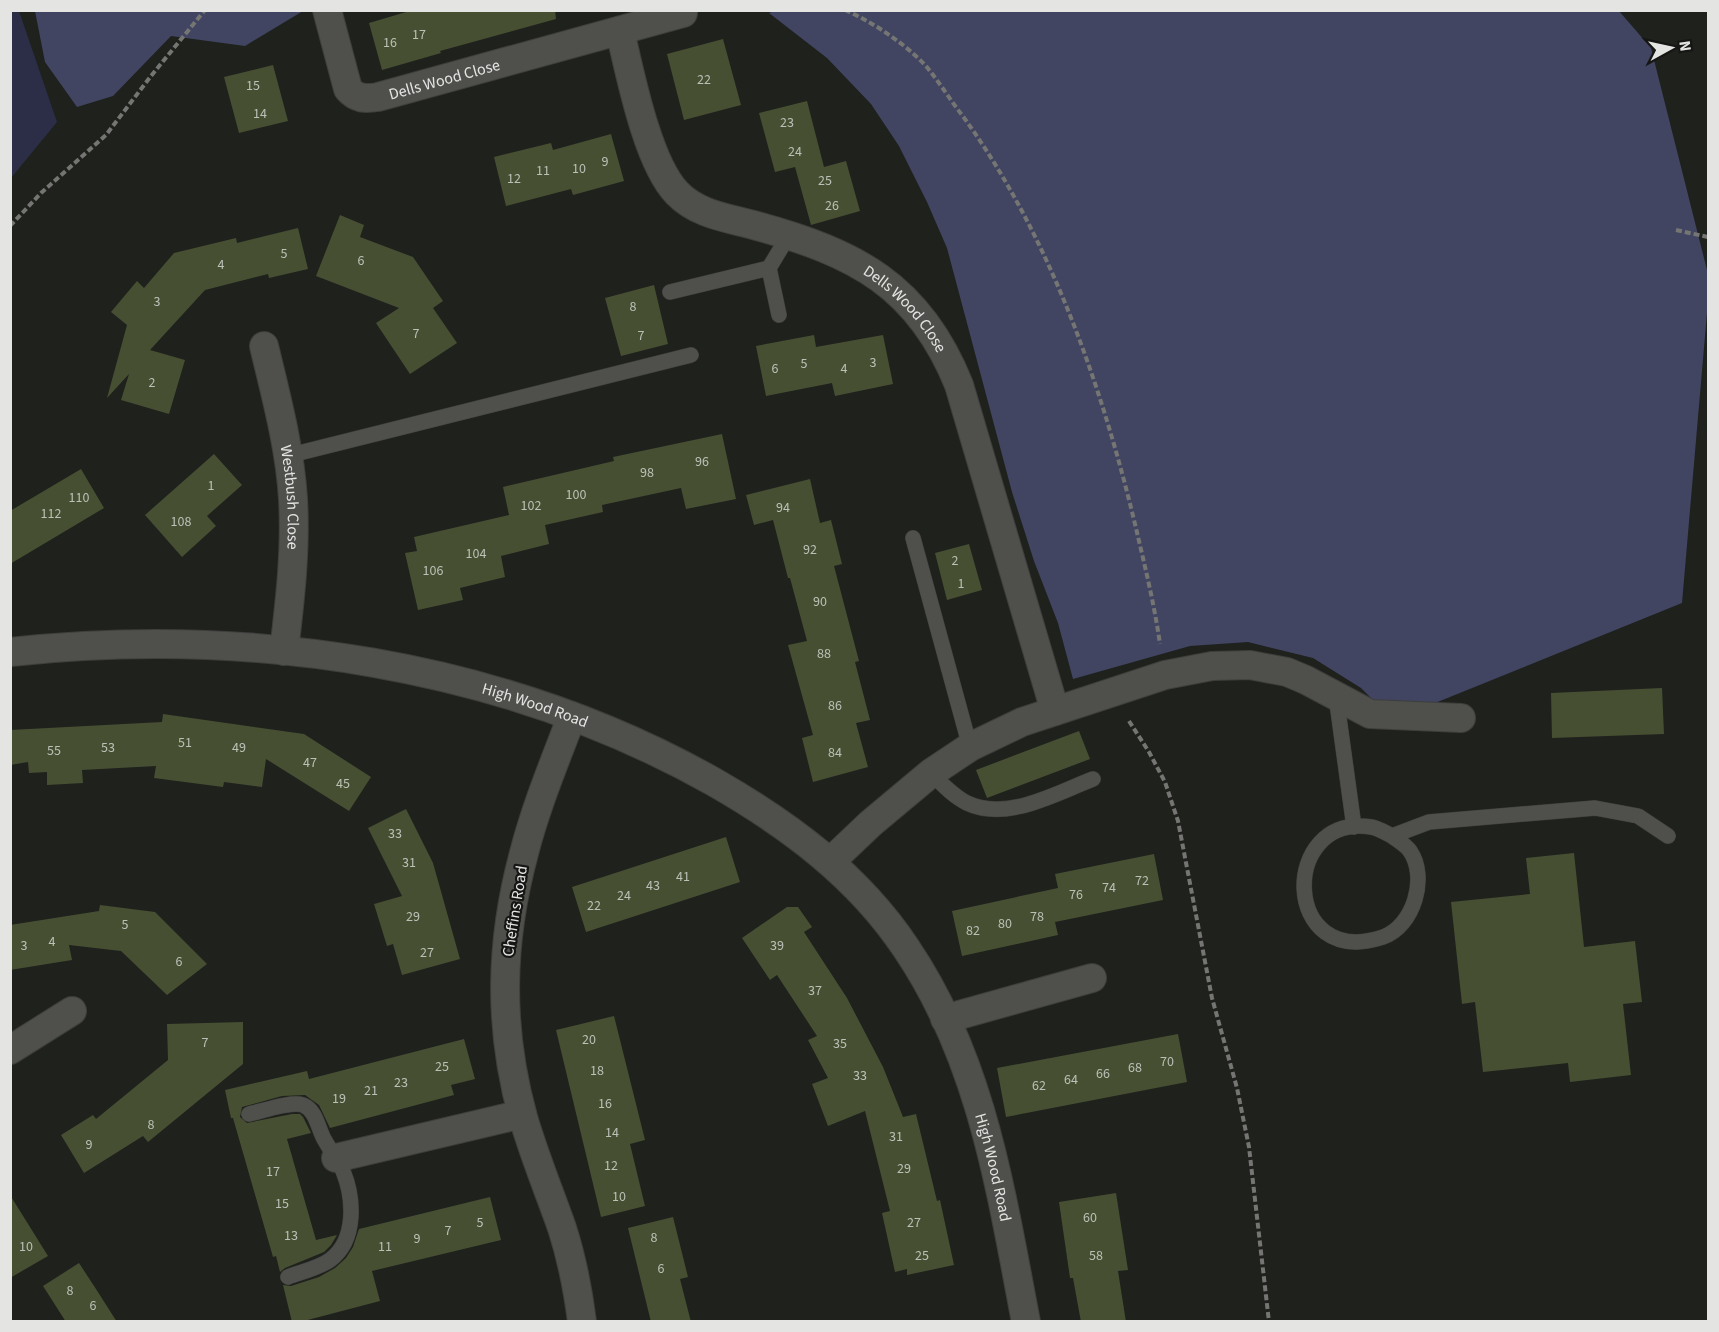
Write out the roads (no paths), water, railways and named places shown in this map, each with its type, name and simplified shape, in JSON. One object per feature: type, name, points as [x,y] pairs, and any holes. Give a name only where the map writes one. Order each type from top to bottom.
[{"type":"street","name":"Dells Wood Close","points":[[327,10],[348,89],[354,96],[365,99],[378,98],[683,13]]},
{"type":"street","name":"Dells Wood Close","points":[[620,31],[647,132],[660,168],[677,193],[690,204],[706,212],[833,250],[887,282],[927,324],[959,385],[1055,711]]},
{"type":"street","name":"Westbush Close","points":[[264,346],[287,456],[293,499],[293,554],[284,651]]},
{"type":"street","name":"High Wood Road","points":[[10,652],[76,645],[224,645],[357,660],[498,691],[572,716],[640,744],[697,772],[756,806],[808,843],[851,881],[891,927],[914,961],[945,1019],[976,1095],[998,1173],[1026,1322]]},
{"type":"street","points":[[830,862],[870,824],[931,773],[970,747],[1023,722],[1165,675],[1212,666],[1250,665],[1287,672],[1370,714],[1461,718]]},
{"type":"street","name":"Cheffins Road","points":[[572,716],[524,852],[508,927],[504,988],[506,1024],[522,1114],[571,1260],[582,1322]]},
{"type":"street","points":[[945,1019],[1092,978]]},
{"type":"street","points":[[10,1050],[72,1011]]},
{"type":"street","points":[[336,1158],[522,1114]]},
{"type":"lane","points":[[779,315],[769,268],[789,236]]},
{"type":"lane","points":[[670,292],[769,268]]},
{"type":"lane","points":[[287,456],[691,355]]},
{"type":"lane","points":[[913,538],[970,747]]},
{"type":"lane","points":[[1336,696],[1354,826]]},
{"type":"lane","points":[[931,773],[964,802],[998,810],[1028,804],[1093,779]]},
{"type":"lane","points":[[1392,836],[1430,822],[1594,808],[1638,816],[1668,836]]},
{"type":"lane","points":[[1354,826],[1373,827],[1392,836],[1410,851],[1416,868],[1417,891],[1413,907],[1401,925],[1386,936],[1367,941],[1347,940],[1328,934],[1313,921],[1304,901],[1303,880],[1308,861],[1318,844],[1336,831],[1354,826]]},
{"type":"lane","points":[[249,1114],[292,1104],[308,1108],[315,1117],[324,1140],[343,1172],[350,1195],[350,1226],[346,1240],[339,1251],[329,1261],[288,1277]]}]
